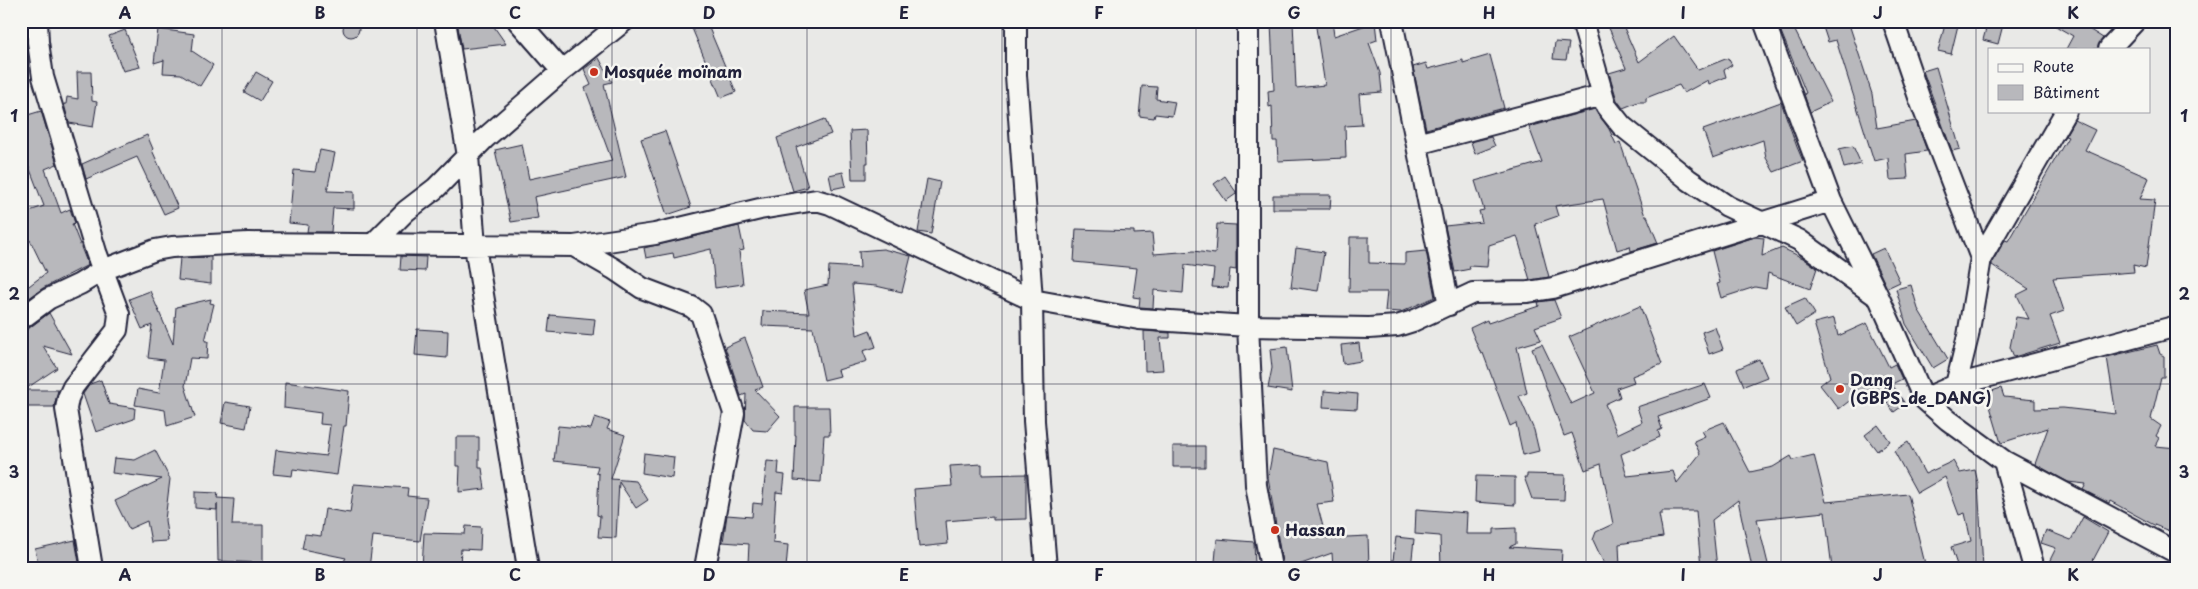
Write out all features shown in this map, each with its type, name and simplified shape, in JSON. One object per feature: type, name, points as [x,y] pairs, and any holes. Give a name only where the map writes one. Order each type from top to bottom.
[{"type":"street","points":[[37,21],[42,77],[103,270],[119,314],[117,330],[73,387],[66,409],[92,568]]},
{"type":"street","points":[[445,21],[468,156],[475,246],[528,568]]},
{"type":"street","points":[[518,21],[562,71]]},
{"type":"street","points":[[373,244],[406,211],[436,188],[484,139],[562,71],[624,21]]},
{"type":"street","points":[[1016,21],[1016,75],[1032,300],[1034,421],[1046,568]]},
{"type":"street","points":[[1248,21],[1248,326],[1256,485],[1271,568]]},
{"type":"street","points":[[1392,21],[1449,305]]},
{"type":"street","points":[[1582,21],[1606,106],[1622,126],[1648,148],[1727,206],[1799,240],[1878,298]]},
{"type":"street","points":[[1764,21],[1831,202],[1924,398],[1948,420],[2004,461],[2177,553]]},
{"type":"street","points":[[1893,21],[1920,100],[1981,258]]},
{"type":"street","points":[[2110,48],[2135,21]]},
{"type":"street","points":[[1418,144],[1602,95]]},
{"type":"street","points":[[1956,384],[1968,336],[1981,258],[2065,112]]},
{"type":"street","points":[[21,319],[48,299],[88,280],[103,270],[155,250],[248,243],[574,246],[655,234],[760,208],[822,201],[1032,300],[1139,319],[1248,326],[1369,328],[1397,326],[1472,294],[1528,292],[1553,288],[1831,202]]},
{"type":"street","points":[[574,246],[642,288],[692,307],[701,314],[732,407],[734,421],[705,568]]},
{"type":"street","points":[[1924,398],[1956,384],[2177,326]]},
{"type":"street","points":[[2004,461],[2034,568]]},
{"type":"building","points":[[351,21],[357,23],[359,29],[357,35],[351,37],[345,35],[343,29],[345,23]]},
{"type":"building","points":[[457,21],[490,21],[506,44],[462,49]]},
{"type":"building","points":[[689,21],[706,21],[736,92],[721,98]]},
{"type":"building","points":[[1315,21],[1332,21],[1334,36],[1375,22],[1377,40],[1369,43],[1380,73],[1382,92],[1359,94],[1362,125],[1345,126],[1346,158],[1278,161],[1277,141],[1273,141],[1272,106],[1269,107],[1268,91],[1274,90],[1271,23],[1293,22],[1296,88],[1325,85]]},
{"type":"building","points":[[1606,21],[1621,21],[1639,62],[1674,36],[1698,70],[1728,58],[1732,65],[1724,70],[1726,77],[1709,84],[1708,80],[1684,93],[1679,85],[1646,98],[1646,102],[1638,102],[1623,108],[1617,100],[1609,73],[1626,68]]},
{"type":"building","points":[[1790,21],[1831,102],[1810,112],[1804,94],[1806,93],[1779,27]]},
{"type":"building","points":[[1821,21],[1848,21],[1872,94],[1877,128],[1916,121],[1927,151],[1906,154],[1908,179],[1890,180],[1888,158],[1874,161],[1836,40],[1828,42]]},
{"type":"building","points":[[1946,21],[1959,21],[1951,54],[1938,51]]},
{"type":"building","points":[[1988,21],[2004,21],[1998,44],[1983,40]]},
{"type":"building","points":[[2047,21],[2076,21],[2103,38],[2098,48],[2067,48],[2073,36]]},
{"type":"building","points":[[158,29],[194,34],[192,51],[213,65],[200,86],[181,74],[163,73],[164,60],[154,63]]},
{"type":"building","points":[[125,30],[140,67],[123,71],[109,36]]},
{"type":"building","points":[[1555,42],[1569,43],[1566,60],[1553,59]]},
{"type":"building","points":[[1490,55],[1504,108],[1426,129],[1413,67],[1426,63],[1428,69],[1463,60],[1463,63]]},
{"type":"building","points":[[599,58],[612,82],[604,84],[626,177],[534,197],[538,218],[511,222],[495,150],[522,144],[529,179],[612,161],[585,88],[591,85],[584,69]]},
{"type":"building","points":[[1936,67],[1960,149],[1952,151],[1923,71]]},
{"type":"building","points":[[77,72],[91,72],[92,101],[97,102],[93,127],[69,123],[64,104],[66,104],[67,97],[78,99]]},
{"type":"building","points":[[256,72],[272,81],[260,101],[244,92]]},
{"type":"building","points":[[1142,86],[1157,87],[1156,99],[1175,102],[1172,116],[1155,114],[1154,118],[1139,116]]},
{"type":"building","points":[[1781,102],[1803,161],[1774,172],[1766,158],[1763,140],[1713,158],[1703,130]]},
{"type":"building","points":[[1595,109],[1609,129],[1616,144],[1620,142],[1645,216],[1647,216],[1658,243],[1631,251],[1630,246],[1617,250],[1603,199],[1555,206],[1558,216],[1535,224],[1549,277],[1530,280],[1517,236],[1489,245],[1487,267],[1469,266],[1470,269],[1455,272],[1445,226],[1482,222],[1479,211],[1484,210],[1475,181],[1542,162],[1529,127]]},
{"type":"building","points":[[41,111],[57,164],[45,169],[61,213],[70,209],[75,223],[72,224],[88,265],[43,288],[21,304],[21,292],[46,273],[30,240],[21,244],[21,214],[44,206],[21,146],[21,117]]},
{"type":"building","points":[[825,119],[831,134],[796,147],[808,187],[793,191],[777,138]]},
{"type":"building","points":[[2074,120],[2095,130],[2085,150],[2149,178],[2140,199],[2155,200],[2146,268],[2133,265],[2134,272],[2053,278],[2064,311],[2050,316],[2060,343],[2014,357],[2010,347],[2016,317],[2029,319],[2017,295],[2029,289],[1992,265],[1992,262],[2005,240],[2008,241],[2068,137],[2065,136]]},
{"type":"building","points":[[867,130],[868,163],[866,163],[866,179],[852,179],[850,131]]},
{"type":"building","points":[[665,131],[691,207],[667,215],[641,139]]},
{"type":"building","points":[[147,135],[178,208],[164,214],[137,157],[86,179],[82,164]]},
{"type":"building","points":[[1491,137],[1495,146],[1475,154],[1471,142]]},
{"type":"building","points":[[1853,146],[1861,164],[1844,168],[1839,149]]},
{"type":"building","points":[[320,150],[335,153],[327,191],[354,192],[354,209],[333,208],[331,232],[307,232],[308,225],[289,223],[294,170],[315,172]]},
{"type":"building","points":[[843,172],[846,186],[832,189],[829,175]]},
{"type":"building","points":[[1225,176],[1236,192],[1226,201],[1214,184]]},
{"type":"building","points":[[927,179],[940,182],[931,234],[918,232]]},
{"type":"building","points":[[1273,195],[1331,195],[1330,209],[1273,209]]},
{"type":"building","points":[[1217,224],[1236,225],[1236,270],[1230,269],[1228,288],[1212,287],[1214,269],[1185,265],[1183,293],[1154,290],[1153,308],[1139,307],[1140,298],[1133,297],[1137,268],[1074,262],[1076,229],[1134,231],[1134,234],[1152,233],[1154,254],[1194,251],[1215,254]]},
{"type":"building","points":[[739,226],[744,250],[739,251],[743,284],[715,288],[711,249],[674,258],[673,253],[646,258],[644,248]]},
{"type":"building","points":[[1350,237],[1369,237],[1369,263],[1405,264],[1405,253],[1426,251],[1435,297],[1401,312],[1385,311],[1387,292],[1349,292]]},
{"type":"building","points":[[1755,237],[1764,238],[1762,256],[1782,248],[1803,258],[1817,268],[1810,289],[1768,273],[1766,289],[1755,287],[1721,298],[1717,284],[1720,283],[1712,251]]},
{"type":"building","points":[[1296,248],[1324,252],[1318,291],[1291,287]]},
{"type":"building","points":[[1884,248],[1900,282],[1887,288],[1871,254]]},
{"type":"building","points":[[883,249],[911,256],[902,292],[876,286],[852,284],[857,335],[870,330],[876,347],[863,351],[867,361],[838,370],[840,376],[824,380],[813,328],[762,326],[763,311],[809,313],[804,290],[828,285],[829,266],[860,268],[859,251]]},
{"type":"building","points":[[401,256],[426,257],[425,271],[400,270]]},
{"type":"building","points":[[211,257],[211,284],[178,280],[180,258]]},
{"type":"building","points":[[1911,285],[1918,309],[1948,359],[1933,368],[1906,324],[1896,289]]},
{"type":"building","points":[[150,291],[173,344],[176,307],[211,299],[210,303],[214,304],[205,341],[208,341],[207,359],[190,358],[185,386],[195,417],[167,426],[165,410],[135,405],[138,389],[159,393],[164,360],[148,358],[152,325],[142,329],[129,299]]},
{"type":"building","points":[[1805,298],[1815,314],[1796,326],[1785,307]]},
{"type":"building","points":[[1554,300],[1561,318],[1535,327],[1541,340],[1517,347],[1527,393],[1519,396],[1534,430],[1539,451],[1523,455],[1516,423],[1510,426],[1483,353],[1481,354],[1470,328],[1487,320],[1488,323],[1539,306],[1538,302]]},
{"type":"building","points":[[1640,306],[1662,364],[1632,376],[1634,382],[1617,388],[1620,397],[1605,404],[1617,434],[1642,422],[1637,407],[1705,384],[1711,398],[1658,417],[1662,429],[1658,431],[1660,437],[1621,454],[1627,476],[1673,471],[1677,483],[1700,454],[1694,441],[1705,436],[1702,431],[1724,422],[1750,472],[1773,467],[1791,456],[1793,460],[1814,455],[1826,502],[1908,494],[1926,568],[1832,568],[1825,512],[1757,519],[1769,568],[1752,568],[1738,500],[1712,520],[1717,568],[1701,568],[1696,511],[1662,511],[1662,514],[1659,514],[1663,537],[1619,544],[1620,568],[1606,568],[1593,540],[1596,532],[1613,524],[1601,464],[1585,470],[1572,433],[1564,436],[1532,348],[1542,344],[1571,404],[1595,393],[1569,337]]},
{"type":"building","points":[[49,313],[72,354],[43,346],[57,368],[24,390],[58,390],[54,407],[25,407],[21,364],[21,331],[28,329]]},
{"type":"building","points":[[550,315],[595,319],[593,336],[548,332]]},
{"type":"building","points":[[1834,318],[1838,336],[1867,323],[1889,367],[1895,364],[1902,379],[1892,384],[1905,404],[1894,412],[1878,391],[1866,398],[1862,391],[1839,409],[1820,385],[1830,377],[1814,323]]},
{"type":"building","points":[[1715,327],[1723,349],[1709,354],[1702,332]]},
{"type":"building","points":[[417,329],[448,331],[447,358],[415,355]]},
{"type":"building","points":[[1144,331],[1170,333],[1170,338],[1160,338],[1163,370],[1145,371]]},
{"type":"building","points":[[745,338],[763,387],[755,390],[780,416],[767,431],[753,430],[745,420],[746,394],[741,396],[725,347]]},
{"type":"building","points":[[1359,343],[1361,361],[1343,364],[1341,345]]},
{"type":"building","points":[[2157,345],[2160,354],[2164,356],[2164,377],[2161,377],[2151,419],[2161,426],[2156,436],[2159,438],[2155,446],[2177,448],[2177,476],[2169,531],[2110,501],[2109,503],[2083,490],[2086,484],[2068,482],[2035,464],[2048,428],[2001,443],[1986,393],[2001,388],[2004,397],[2035,400],[2035,409],[2063,408],[2116,414],[2107,357]]},
{"type":"building","points":[[1287,347],[1292,392],[1268,388],[1272,368],[1270,349]]},
{"type":"building","points":[[1759,359],[1767,377],[1744,386],[1737,369]]},
{"type":"building","points":[[101,380],[109,404],[135,408],[134,419],[96,432],[83,394],[90,384]]},
{"type":"building","points":[[285,382],[349,391],[346,426],[344,426],[337,475],[293,469],[292,476],[273,474],[276,450],[326,456],[330,425],[320,424],[321,413],[284,408]]},
{"type":"building","points":[[1324,391],[1358,394],[1357,409],[1323,407]]},
{"type":"building","points":[[225,402],[250,406],[246,428],[221,423]]},
{"type":"building","points":[[795,407],[829,407],[830,435],[824,435],[821,482],[794,480]]},
{"type":"building","points":[[595,417],[610,422],[607,429],[625,435],[611,479],[636,481],[648,500],[636,508],[619,482],[616,538],[598,537],[600,516],[597,515],[599,474],[596,473],[598,466],[554,461],[558,426],[591,429]]},
{"type":"building","points":[[1878,425],[1890,441],[1877,451],[1865,435]]},
{"type":"building","points":[[456,437],[479,437],[479,468],[482,468],[485,489],[459,492],[460,466],[456,466]]},
{"type":"building","points":[[1908,442],[1925,474],[1953,461],[1960,473],[1975,470],[1978,483],[1983,568],[1958,568],[1951,547],[1971,541],[1965,513],[1959,515],[1945,477],[1917,493],[1894,451]]},
{"type":"building","points":[[1173,446],[1205,446],[1205,467],[1173,467]]},
{"type":"building","points":[[155,450],[170,479],[165,520],[168,541],[151,542],[147,521],[129,529],[115,501],[162,479],[112,473],[114,458],[135,460]]},
{"type":"building","points":[[1273,450],[1328,462],[1334,502],[1317,504],[1326,538],[1368,536],[1369,568],[1333,568],[1332,553],[1290,568],[1283,568],[1268,477]]},
{"type":"building","points":[[644,453],[674,457],[672,478],[642,473]]},
{"type":"building","points":[[767,461],[779,462],[778,474],[785,475],[783,493],[776,492],[773,543],[788,545],[786,568],[760,568],[760,564],[748,563],[749,544],[723,542],[727,515],[752,517],[753,503],[762,504]]},
{"type":"building","points":[[982,464],[982,475],[1026,474],[1026,519],[993,520],[993,517],[946,521],[948,544],[919,547],[914,489],[952,486],[950,466]]},
{"type":"building","points":[[1527,474],[1565,475],[1564,500],[1532,499],[1524,477],[1527,477]]},
{"type":"building","points":[[1476,476],[1515,477],[1515,505],[1475,502]]},
{"type":"building","points":[[354,484],[408,488],[407,496],[427,498],[420,541],[373,536],[369,568],[339,568],[346,558],[302,549],[305,534],[321,536],[325,509],[350,513]]},
{"type":"building","points":[[195,492],[218,493],[217,498],[234,499],[232,525],[263,525],[263,563],[218,561],[217,504],[217,510],[195,508]]},
{"type":"building","points":[[1416,509],[1467,513],[1466,534],[1494,534],[1494,529],[1516,528],[1516,544],[1509,547],[1562,550],[1561,568],[1441,568],[1440,536],[1415,534]]},
{"type":"building","points":[[2083,517],[2108,532],[2089,568],[2046,568],[2056,548],[2041,543],[2046,530],[2071,540]]},
{"type":"building","points":[[466,526],[481,527],[480,550],[461,549],[460,566],[458,568],[422,568],[424,533],[465,534]]},
{"type":"building","points":[[1396,537],[1414,539],[1411,568],[1392,568]]},
{"type":"building","points":[[1217,539],[1254,542],[1255,564],[1215,562]]},
{"type":"building","points":[[75,540],[80,568],[39,568],[35,549]]},
{"type":"place","name":"Mosquée moïnam","points":[[594,72]]},
{"type":"place","name":"Dang (GBPS_de_DANG)","points":[[1840,389]]},
{"type":"place","name":"Hassan","points":[[1275,530]]}]
